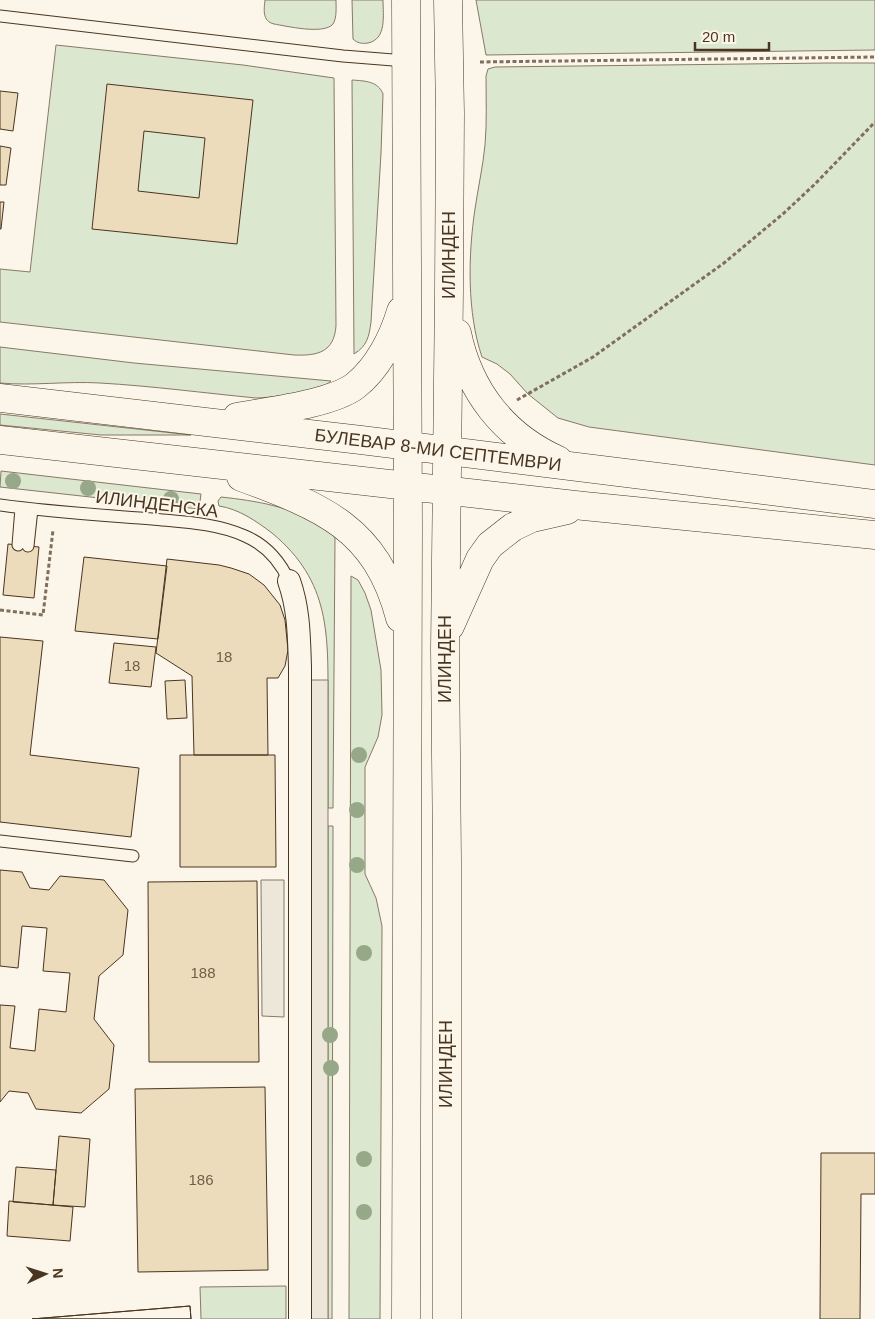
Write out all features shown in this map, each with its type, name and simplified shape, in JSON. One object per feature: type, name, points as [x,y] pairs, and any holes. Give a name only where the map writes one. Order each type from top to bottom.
[{"type":"street","points":[[406,0],[408,446],[406,1319]]},
{"type":"street","name":"ИЛИНДЕН","points":[[447,1319],[445,649],[450,113],[448,0]]},
{"type":"street","points":[[208,422],[298,406],[333,397],[354,387],[365,376],[387,346],[398,322],[407,290]]},
{"type":"street","points":[[449,290],[463,360],[485,402],[515,432],[546,455],[585,468]]},
{"type":"street","name":"БУЛЕВАР 8-МИ СЕПТЕМВРИ","points":[[0,398],[875,504]]},
{"type":"street","points":[[0,440],[584,506],[875,535]]},
{"type":"street","points":[[0,448],[30,443]]},
{"type":"street","points":[[202,463],[307,502],[353,533],[370,553],[388,583],[398,608],[407,650]]},
{"type":"street","points":[[445,649],[452,620],[480,559],[490,545],[513,528],[532,518],[584,506]]},
{"type":"street","points":[[289,581],[295,598],[298,618],[300,667],[300,1319]]},
{"type":"lane","points":[[0,16],[343,56],[406,61]]},
{"type":"lane","name":"ИЛИНДЕНСКА","points":[[0,505],[186,523],[231,531],[258,543],[274,556],[284,568],[289,581]]},
{"type":"lane","points":[[23,546],[26,508]]},
{"type":"lane","points":[[0,841],[133,856]]},
{"type":"path","points":[[480,62],[875,57]]},
{"type":"path","points":[[515,401],[593,357],[724,263],[809,190],[875,122]]},
{"type":"path","points":[[0,610],[43,615],[55,511]]},
{"type":"green space","points":[[265,0],[336,0],[335,19],[333,24],[322,29],[305,29],[270,23],[264,11]]},
{"type":"green space","points":[[352,0],[383,0],[383,26],[374,41],[362,43],[353,39]]},
{"type":"green space","points":[[476,0],[875,0],[875,50],[486,55]]},
{"type":"green space","points":[[56,45],[243,65],[334,78],[336,326],[335,335],[328,347],[323,351],[310,355],[294,355],[0,322],[0,269],[30,272]]},
{"type":"green space","points":[[875,63],[875,465],[589,427],[558,418],[528,394],[510,374],[497,364],[482,357],[477,340],[471,303],[470,264],[476,201],[485,145],[486,76],[488,69],[495,67]]},
{"type":"green space","points":[[352,80],[366,81],[374,84],[378,86],[383,94],[371,322],[367,341],[354,354]]},
{"type":"green space","points":[[0,347],[134,363],[331,381],[326,385],[307,391],[256,398],[100,383],[0,383]]},
{"type":"green space","points":[[0,414],[191,435],[101,435],[0,425]]},
{"type":"green space","points":[[1,471],[201,494],[199,509],[0,487]]},
{"type":"green space","points":[[221,497],[247,500],[285,509],[309,519],[329,531],[335,538],[333,808],[328,808],[328,656],[322,611],[316,591],[306,571],[272,533],[240,513],[219,506],[218,501]]},
{"type":"green space","points":[[351,576],[358,580],[371,610],[381,670],[382,715],[378,737],[365,767],[365,874],[376,898],[382,926],[380,1319],[349,1319]]},
{"type":"green space","points":[[328,826],[333,826],[332,1319],[328,1319]]},
{"type":"green space","points":[[286,1286],[286,1319],[201,1319],[200,1287]]},
{"type":"shaded area","points":[[311,680],[328,680],[328,1319],[311,1319]]},
{"type":"shaded area","points":[[261,880],[284,880],[284,1017],[262,1016]]},
{"type":"building","points":[[107,84],[253,100],[237,244],[92,229]],"holes":[[[144,131],[205,138],[199,198],[138,191]]]},
{"type":"building","points":[[0,91],[18,93],[13,131],[0,129]]},
{"type":"building","points":[[0,146],[11,148],[6,185],[0,185]]},
{"type":"building","points":[[0,202],[4,202],[1,229],[0,229]]},
{"type":"building","points":[[8,544],[39,547],[34,598],[3,595]]},
{"type":"building","points":[[84,557],[167,566],[158,639],[75,631]]},
{"type":"building","points":[[167,559],[219,565],[249,574],[264,585],[280,605],[285,620],[288,650],[285,666],[278,678],[267,678],[268,755],[194,755],[192,676],[156,653]]},
{"type":"building","points":[[0,637],[43,641],[30,755],[139,768],[131,837],[0,822]]},
{"type":"building","points":[[114,643],[156,647],[151,687],[109,683]]},
{"type":"building","points":[[185,680],[187,718],[167,719],[165,681]]},
{"type":"building","points":[[180,755],[275,755],[276,867],[180,867]]},
{"type":"building","points":[[0,870],[22,872],[30,888],[49,890],[60,876],[104,880],[128,910],[123,955],[99,976],[94,1019],[114,1045],[109,1089],[81,1113],[36,1109],[28,1093],[9,1091],[0,1102],[0,1005],[15,1006],[10,1048],[35,1051],[39,1009],[66,1012],[70,973],[43,971],[47,928],[22,926],[18,968],[0,966]]},
{"type":"building","points":[[257,881],[259,1062],[149,1062],[148,882]]},
{"type":"building","points":[[265,1087],[268,1270],[138,1272],[135,1089]]},
{"type":"building","points":[[59,1136],[90,1139],[85,1207],[53,1205]]},
{"type":"building","points":[[821,1153],[875,1153],[875,1194],[861,1194],[860,1319],[820,1319]]},
{"type":"building","points":[[16,1167],[56,1170],[53,1205],[13,1202]]},
{"type":"building","points":[[9,1201],[73,1207],[70,1241],[7,1236]]},
{"type":"building","points":[[190,1306],[191,1319],[32,1319]]},
{"type":"building","points":[[190,1306],[191,1319],[32,1319]]}]
